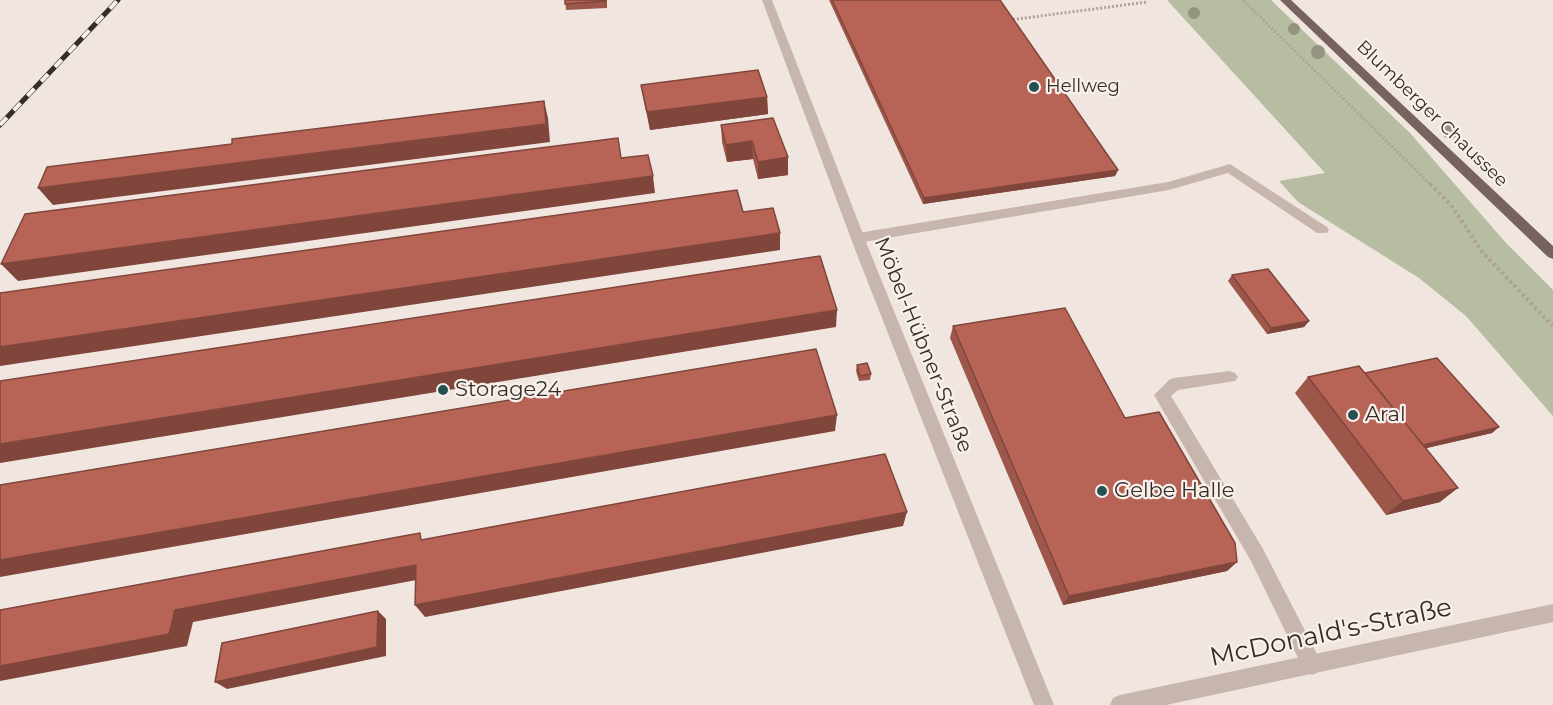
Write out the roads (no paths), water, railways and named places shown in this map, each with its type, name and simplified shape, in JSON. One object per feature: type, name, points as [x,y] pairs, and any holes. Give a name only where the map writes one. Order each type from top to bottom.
[{"type":"main road","name":"Blumberger Chaussee","points":[[1285,0],[1553,254]]},
{"type":"street","name":"Möbel-Hübner-Straße","points":[[767,0],[858,238],[1044,705]]},
{"type":"street","points":[[858,238],[1169,186],[1230,168],[1322,230]]},
{"type":"street","points":[[1230,377],[1174,384],[1162,395],[1257,555],[1312,665]]},
{"type":"street","name":"McDonald's-Straße","points":[[1120,705],[1553,613]]},
{"type":"railway","points":[[0,125],[118,0]]},
{"type":"place","name":"Hellweg","points":[[1034,87]]},
{"type":"place","name":"Storage24","points":[[443,390]]},
{"type":"place","name":"Aral","points":[[1353,415]]},
{"type":"place","name":"Gelbe Halle","points":[[1102,491]]}]
